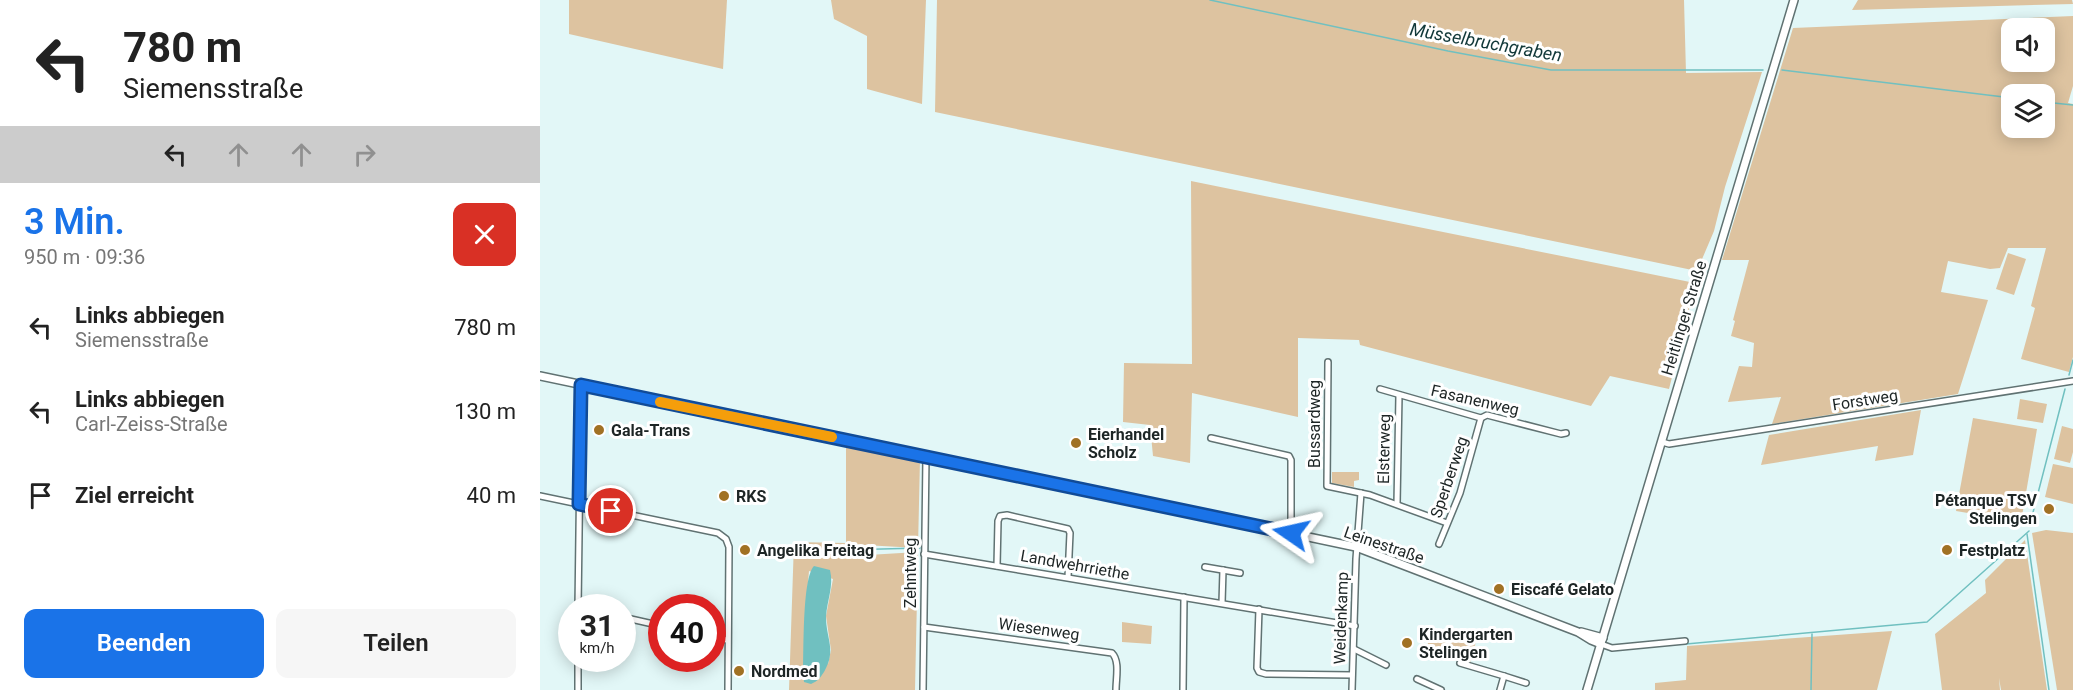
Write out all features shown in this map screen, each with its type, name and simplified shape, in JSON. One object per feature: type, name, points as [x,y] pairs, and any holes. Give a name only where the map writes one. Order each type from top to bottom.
[{"type":"street","name":"Heitlinger Straße","points":[[1587,690],[1794,0]]},
{"type":"street","name":"Bussardweg","points":[[1328,362],[1327,486],[1361,493]]},
{"type":"street","name":"Leinestraße","points":[[540,376],[1356,547],[1578,632],[1591,640],[1602,641]]},
{"type":"street","name":"Forstweg","points":[[1662,442],[1669,444],[2073,381]]},
{"type":"street","points":[[578,594],[581,385]]},
{"type":"street","name":"Fasanenweg","points":[[1380,389],[1481,418],[1487,415],[1561,434],[1566,433]]},
{"type":"street","name":"Elsterweg","points":[[1397,504],[1399,395]]},
{"type":"street","name":"Sperberweg","points":[[1439,544],[1460,493],[1481,418]]},
{"type":"street","points":[[1211,438],[1289,456],[1291,459],[1291,533]]},
{"type":"street","name":"Zehntweg","points":[[923,690],[926,457]]},
{"type":"street","points":[[1361,493],[1447,523]]},
{"type":"street","name":"Weidenkamp","points":[[1352,690],[1356,547],[1361,493]]},
{"type":"street","points":[[540,496],[718,533],[724,537],[729,547],[728,690]]},
{"type":"street","points":[[997,566],[999,518],[1003,514],[1068,529],[1070,532],[1068,577]]},
{"type":"street","name":"Landwehrriethe","points":[[924,554],[1355,626]]},
{"type":"street","points":[[1205,567],[1240,573]]},
{"type":"street","points":[[1222,603],[1223,570]]},
{"type":"street","points":[[1183,690],[1184,597]]},
{"type":"street","points":[[1259,609],[1257,668],[1259,672],[1352,675]]},
{"type":"street","name":"Wiesenweg","points":[[924,627],[1112,653],[1116,660],[1116,690]]},
{"type":"street","points":[[1602,641],[1612,648],[1685,641]]},
{"type":"street","points":[[1354,649],[1386,665]]},
{"type":"street","points":[[1460,663],[1526,683]]},
{"type":"street","points":[[578,672],[578,690]]},
{"type":"street","points":[[1500,690],[1504,676]]},
{"type":"street","points":[[1417,679],[1441,690]]},
{"type":"shaded area","points":[[569,0],[727,0],[723,69],[569,34]]},
{"type":"shaded area","points":[[831,0],[926,0],[922,104],[867,89],[867,36],[834,19]]},
{"type":"shaded area","points":[[937,0],[1684,0],[1686,73],[1762,72],[1725,187],[1714,231],[1697,271],[935,112]]},
{"type":"shaded area","points":[[1858,0],[2072,0],[2073,4],[1852,10]]},
{"type":"shaded area","points":[[2073,16],[2073,86],[2068,103],[2073,104],[2073,357],[2069,372],[2021,359],[2035,308],[2031,306],[2046,248],[2008,248],[2000,268],[1990,269],[1948,261],[1941,292],[1988,300],[1958,394],[1772,424],[1781,397],[1728,402],[1739,366],[1752,367],[1754,343],[1731,336],[1749,260],[1722,260],[1793,28],[2001,19],[2001,72],[2055,72],[2055,18],[2026,18]]},
{"type":"shaded area","points":[[1191,181],[1690,282],[1693,294],[1669,389],[1610,376],[1591,406],[1360,345],[1359,340],[1298,338],[1298,417],[1192,393],[1190,463],[1153,456],[1150,425],[1123,422],[1124,363],[1192,364]]},
{"type":"shaded area","points":[[2008,253],[2026,259],[2014,295],[1996,289]]},
{"type":"shaded area","points":[[2020,399],[2047,404],[2043,423],[2017,419]]},
{"type":"shaded area","points":[[1921,410],[1913,455],[1875,461],[1878,446],[1761,465],[1769,435]]},
{"type":"shaded area","points":[[1973,418],[2037,429],[2021,522],[1956,511]]},
{"type":"shaded area","points":[[2062,426],[2073,429],[2073,452],[2070,463],[2054,459]]},
{"type":"shaded area","points":[[846,446],[920,459],[918,548],[846,544],[851,556],[918,552],[915,690],[789,690],[794,542],[846,543]],"holes":[[[809,571],[833,579],[826,616],[831,650],[828,664],[804,630]]]},
{"type":"shaded area","points":[[2053,464],[2073,468],[2073,504],[2045,497]]},
{"type":"shaded area","points":[[1332,472],[1359,472],[1359,480],[1354,481],[1354,487],[1332,483]]},
{"type":"shaded area","points":[[2046,530],[2073,533],[2073,690],[2057,690],[2032,533]]},
{"type":"shaded area","points":[[2025,540],[2047,690],[2001,690],[1999,678],[2000,690],[1942,690],[1935,634],[1986,593],[1985,580]]},
{"type":"shaded area","points":[[1122,622],[1152,626],[1151,644],[1122,642]]},
{"type":"shaded area","points":[[1431,631],[1477,638],[1470,663],[1426,651]]},
{"type":"shaded area","points":[[1892,631],[1877,690],[1655,690],[1655,683],[1686,680],[1687,646]]},
{"type":"water","points":[[814,566],[830,570],[831,587],[826,625],[830,657],[824,672],[811,684],[804,682],[803,673],[807,585]]},
{"type":"waterway","name":"Müsselbruchgraben","points":[[1210,0],[1448,51],[1551,70],[1763,70]]},
{"type":"waterway","name":"Müsselbruchgraben","points":[[1782,70],[2001,97]]},
{"type":"waterway","name":"Müsselbruchgraben","points":[[2055,103],[2073,105]]},
{"type":"waterway","points":[[2069,375],[2073,360]]},
{"type":"waterway","points":[[2030,524],[2065,389]]},
{"type":"waterway","points":[[1686,644],[1927,622],[2029,531]]},
{"type":"waterway","points":[[2027,534],[2049,690]]},
{"type":"waterway","points":[[806,551],[920,548]]},
{"type":"waterway","points":[[1811,690],[1812,634]]},
{"type":"slow traffic","points":[[660,402],[832,437]]},
{"type":"place","name":"Gala-Trans","points":[[599,430]]},
{"type":"place","name":"Eierhandel Scholz","points":[[1076,443]]},
{"type":"place","name":"RKS","points":[[724,496]]},
{"type":"place","name":"Pétanque TSV Stelingen","points":[[2049,509]]},
{"type":"place","name":"Angelika Freitag","points":[[745,550]]},
{"type":"place","name":"Festplatz","points":[[1947,550]]},
{"type":"place","name":"Eiscafé Gelato","points":[[1499,589]]},
{"type":"place","name":"Kindergarten Stelingen","points":[[1407,643]]},
{"type":"place","name":"Nordmed","points":[[739,671]]},
{"type":"route","points":[[611,511],[579,504],[581,385],[1291,533]]}]
